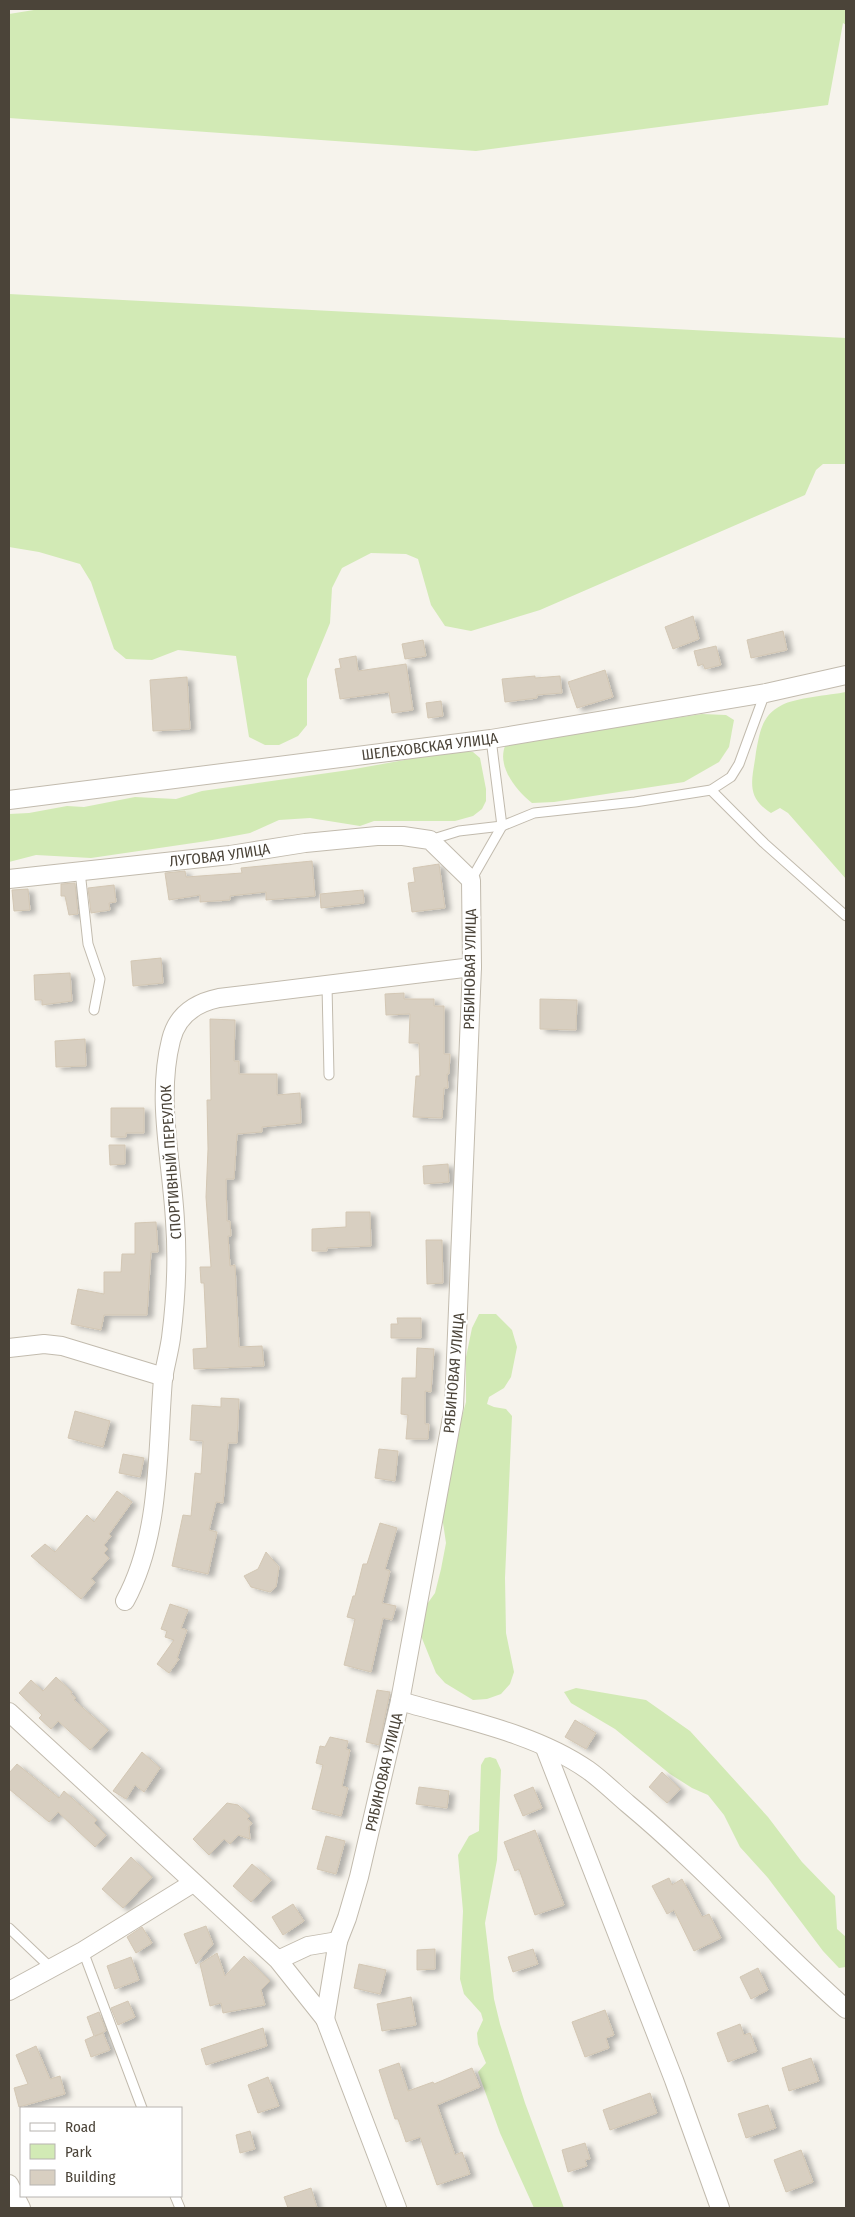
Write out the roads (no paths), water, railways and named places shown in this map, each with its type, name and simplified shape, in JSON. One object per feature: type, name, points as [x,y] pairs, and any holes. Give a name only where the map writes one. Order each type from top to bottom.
[{"type":"street","name":"ШЕЛЕХОВСКАЯ УЛИЦА","points":[[9,800],[491,739],[766,693],[846,676]]},
{"type":"street","name":"ЛУГОВАЯ УЛИЦА","points":[[9,879],[230,855],[361,837],[403,836],[430,840]]},
{"type":"street","points":[[430,840],[471,880]]},
{"type":"street","name":"РЯБИНОВАЯ УЛИЦА","points":[[325,2019],[338,1941],[359,1877],[400,1701],[454,1407],[472,966],[471,880]]},
{"type":"street","name":"СПОРТИВНЫЙ ПЕРЕУЛОК","points":[[124,1601],[137,1578],[146,1550],[156,1476],[164,1377],[171,1340],[176,1288],[175,1220],[166,1123],[165,1084],[168,1051],[174,1031],[189,1010],[207,1001],[472,966]]},
{"type":"street","points":[[9,1348],[44,1344],[62,1346],[164,1377]]},
{"type":"street","points":[[400,1701],[499,1729],[545,1748],[587,1770],[654,1826],[756,1922],[815,1983],[846,2009]]},
{"type":"street","points":[[9,1712],[278,1960],[292,1981],[325,2019],[397,2208]]},
{"type":"street","points":[[545,1748],[674,2080],[720,2208]]},
{"type":"street","points":[[9,1991],[83,1951],[193,1883]]},
{"type":"street","points":[[278,1960],[308,1946],[338,1941]]},
{"type":"street","points":[[9,2184],[21,2208]]},
{"type":"lane","points":[[430,840],[459,830],[502,826],[534,813],[635,802],[711,790],[730,777],[739,764],[766,693]]},
{"type":"lane","points":[[471,880],[502,826],[491,739]]},
{"type":"lane","points":[[711,790],[764,843],[846,916]]},
{"type":"lane","points":[[80,871],[88,944],[100,979],[94,1010]]},
{"type":"lane","points":[[327,986],[328,1075]]},
{"type":"lane","points":[[9,1928],[52,1968]]},
{"type":"lane","points":[[83,1951],[142,2107]]}]
